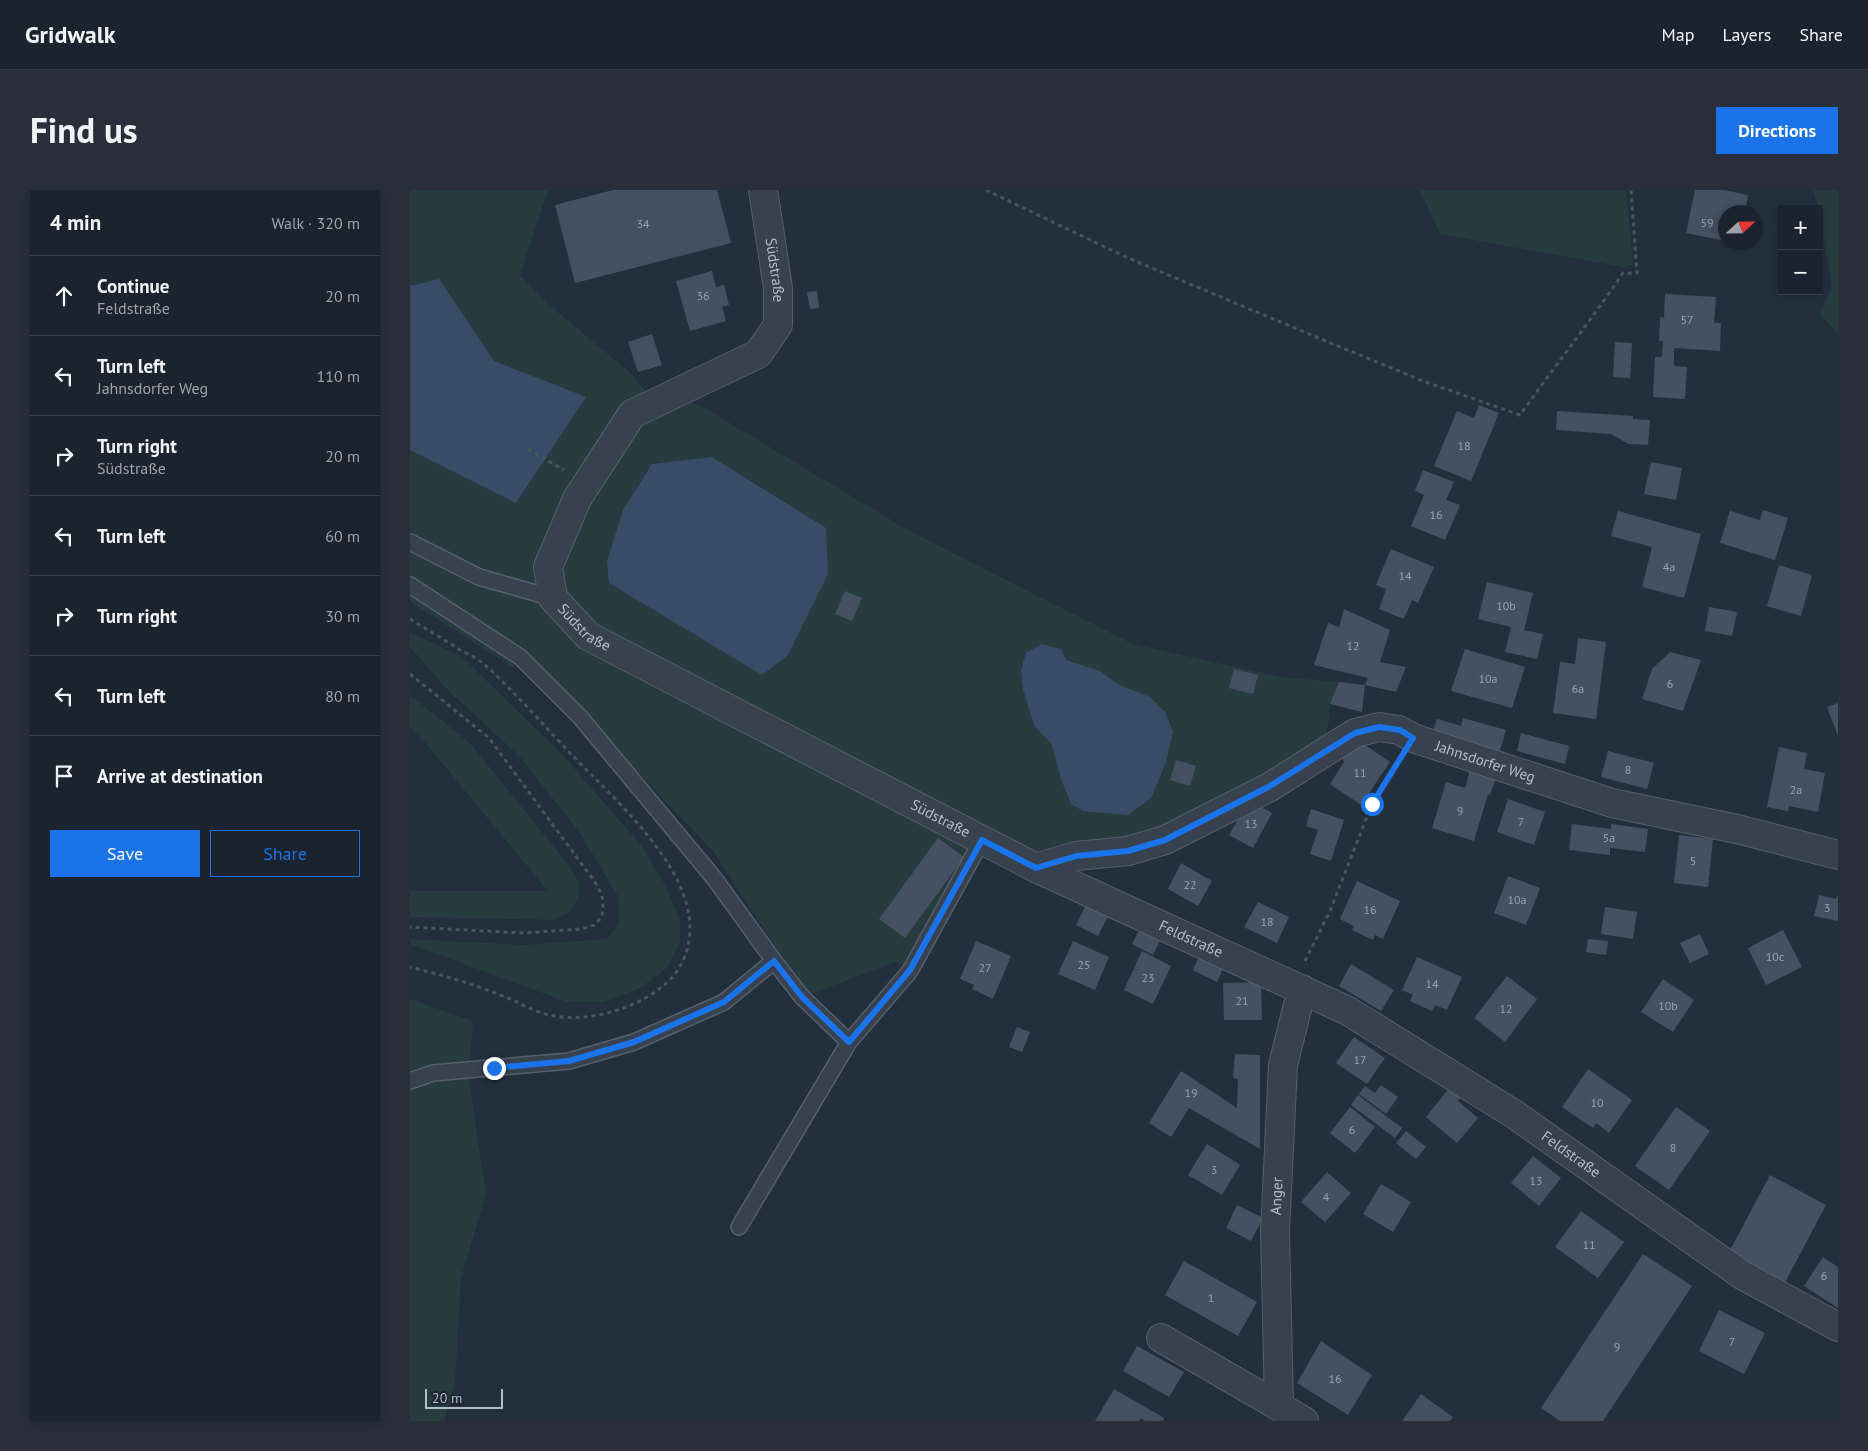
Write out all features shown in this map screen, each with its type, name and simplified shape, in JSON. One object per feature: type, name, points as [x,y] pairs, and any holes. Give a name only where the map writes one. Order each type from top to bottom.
[{"type":"street","name":"Südstraße","points":[[763,190],[778,288],[778,325],[758,354],[632,414],[573,508],[548,567],[553,598],[588,636],[1080,889]]},
{"type":"street","name":"Jahnsdorfer Weg","points":[[1036,868],[1076,856],[1128,851],[1165,840],[1270,786],[1355,733],[1379,727],[1400,730],[1413,738],[1612,803],[1737,829],[1838,855]]},
{"type":"street","name":"Feldstraße","points":[[1080,889],[1348,1011],[1446,1070],[1514,1114],[1742,1275],[1838,1327]]},
{"type":"street","name":"Anger","points":[[1279,1406],[1275,1231],[1283,1065],[1302,989]]},
{"type":"street","points":[[1161,1338],[1304,1421]]},
{"type":"lane","points":[[410,542],[478,577],[553,598]]},
{"type":"lane","points":[[410,585],[520,656],[580,717],[714,878],[802,997],[849,1042]]},
{"type":"lane","points":[[739,1227],[849,1042],[910,970],[982,840]]},
{"type":"lane","points":[[410,1081],[433,1073],[569,1061],[634,1042],[724,1002],[774,961]]},
{"type":"path","points":[[986,190],[1128,258],[1313,336],[1422,380],[1520,415],[1553,368],[1590,323],[1623,274],[1637,273],[1632,190]]},
{"type":"path","points":[[528,449],[552,464]]},
{"type":"path","points":[[410,619],[484,664],[640,826],[664,857],[682,890],[688,912],[690,934],[687,952],[680,968],[667,983],[654,993],[634,1003],[611,1012],[591,1016],[554,1016],[536,1011],[507,997],[465,982],[410,967]]},
{"type":"path","points":[[410,674],[489,738],[595,882],[602,895],[603,907],[602,917],[594,925],[582,929],[522,933],[410,927]]},
{"type":"path","points":[[1302,989],[1303,964],[1330,911],[1372,804],[1413,738]]},
{"type":"green space","points":[[410,190],[548,190],[520,276],[553,308],[633,375],[644,390],[701,406],[913,533],[1133,644],[1280,677],[1339,682],[1330,705],[1326,742],[1155,837],[1073,860],[1013,848],[982,833],[910,971],[895,962],[811,994],[774,945],[713,851],[533,662],[513,645],[514,668],[410,602]]},
{"type":"green space","points":[[1420,190],[1626,190],[1633,265],[1623,267],[1440,234]]},
{"type":"green space","points":[[1814,190],[1838,190],[1838,333],[1820,315],[1832,286],[1823,239],[1823,205],[1817,205]]},
{"type":"green space","points":[[410,632],[462,657],[560,752],[641,845],[664,883],[680,919],[680,942],[667,968],[640,988],[604,1002],[567,1002],[410,944],[410,939],[524,945],[606,939],[619,925],[619,898],[580,833],[519,756],[446,688],[410,647]]},
{"type":"green space","points":[[410,695],[470,743],[571,868],[579,883],[578,898],[570,912],[555,920],[410,917],[410,891],[548,891],[423,740],[410,727]]},
{"type":"green space","points":[[410,999],[473,1021],[469,1081],[486,1193],[461,1278],[455,1383],[444,1421],[410,1421]]},
{"type":"water","points":[[439,279],[494,361],[586,397],[516,503],[410,450],[410,286]]},
{"type":"water","points":[[712,457],[826,528],[828,574],[788,655],[762,675],[609,583],[607,561],[623,510],[652,464]]},
{"type":"water","points":[[1042,644],[1061,649],[1066,660],[1100,671],[1119,685],[1150,697],[1165,712],[1173,732],[1166,762],[1151,798],[1128,815],[1083,811],[1071,804],[1061,779],[1052,745],[1034,725],[1023,689],[1021,670],[1026,653]]},
{"type":"building","points":[[613,190],[717,190],[731,243],[575,283],[555,205]]},
{"type":"building","points":[[1695,190],[1724,190],[1748,195],[1746,205],[1718,205],[1718,239],[1686,233]]},
{"type":"building","points":[[712,271],[716,287],[724,285],[729,305],[722,307],[726,321],[690,331],[676,281]]},
{"type":"building","points":[[817,291],[819,308],[810,309],[807,292]]},
{"type":"building","points":[[1665,294],[1716,297],[1714,323],[1721,323],[1720,351],[1674,348],[1674,366],[1687,367],[1685,399],[1653,397],[1655,357],[1662,357],[1663,341],[1659,341],[1660,317],[1664,318]]},
{"type":"building","points":[[652,334],[662,365],[638,372],[628,342]]},
{"type":"building","points":[[1615,342],[1632,343],[1630,378],[1613,377]]},
{"type":"building","points":[[1479,405],[1499,413],[1471,481],[1434,466],[1457,411],[1474,418]]},
{"type":"building","points":[[1557,411],[1633,416],[1633,419],[1650,420],[1648,445],[1629,444],[1611,434],[1556,430]]},
{"type":"building","points":[[1651,462],[1682,468],[1676,500],[1644,494]]},
{"type":"building","points":[[1423,470],[1454,482],[1446,500],[1460,505],[1445,540],[1411,526],[1424,495],[1415,491]]},
{"type":"building","points":[[1763,510],[1788,518],[1775,560],[1720,543],[1730,511],[1760,520]]},
{"type":"building","points":[[1618,511],[1701,534],[1684,598],[1642,587],[1652,547],[1611,536]]},
{"type":"building","points":[[1391,549],[1434,567],[1418,603],[1412,600],[1404,619],[1379,609],[1386,589],[1376,585]]},
{"type":"building","points":[[1779,565],[1812,575],[1801,616],[1767,606]]},
{"type":"building","points":[[1487,582],[1533,593],[1524,630],[1543,634],[1537,659],[1505,652],[1511,627],[1478,619]]},
{"type":"building","points":[[845,591],[862,598],[852,621],[835,614]]},
{"type":"building","points":[[1709,607],[1737,612],[1732,636],[1705,631]]},
{"type":"building","points":[[1344,609],[1390,630],[1380,662],[1406,667],[1396,692],[1365,685],[1368,678],[1314,665],[1328,623],[1339,627]]},
{"type":"building","points":[[1578,638],[1606,642],[1596,719],[1553,713],[1560,662],[1575,664]]},
{"type":"building","points":[[1465,649],[1525,667],[1512,708],[1451,691]]},
{"type":"building","points":[[1670,652],[1701,660],[1683,711],[1642,699],[1652,669]]},
{"type":"building","points":[[1234,669],[1258,675],[1253,694],[1229,688]]},
{"type":"building","points":[[1339,682],[1365,685],[1362,712],[1330,704]]},
{"type":"building","points":[[1838,703],[1838,736],[1827,707]]},
{"type":"building","points":[[1463,718],[1506,730],[1498,757],[1431,737],[1437,719],[1461,726]]},
{"type":"building","points":[[1521,733],[1569,746],[1565,764],[1517,751]]},
{"type":"building","points":[[1358,740],[1390,762],[1361,805],[1330,784],[1344,762],[1342,757]]},
{"type":"building","points":[[1779,747],[1807,753],[1804,769],[1825,773],[1818,812],[1789,806],[1788,811],[1767,807]]},
{"type":"building","points":[[1608,751],[1654,763],[1647,789],[1601,777]]},
{"type":"building","points":[[1176,760],[1196,766],[1190,786],[1170,780]]},
{"type":"building","points":[[1471,767],[1497,774],[1490,795],[1488,794],[1474,841],[1432,828],[1446,782],[1465,788]]},
{"type":"building","points":[[1508,799],[1545,812],[1534,845],[1497,832]]},
{"type":"building","points":[[1249,800],[1272,813],[1253,848],[1229,835]]},
{"type":"building","points":[[1311,809],[1344,820],[1331,861],[1310,854],[1318,830],[1306,826]]},
{"type":"building","points":[[1572,824],[1611,829],[1611,824],[1648,829],[1645,852],[1610,848],[1610,855],[1569,850]]},
{"type":"building","points":[[1679,835],[1713,839],[1708,887],[1674,883]]},
{"type":"building","points":[[938,838],[964,857],[905,938],[879,919]]},
{"type":"building","points":[[1181,863],[1212,881],[1198,906],[1168,889]]},
{"type":"building","points":[[1508,876],[1540,888],[1526,925],[1494,913]]},
{"type":"building","points":[[1357,881],[1400,901],[1383,939],[1375,935],[1373,940],[1352,930],[1354,926],[1340,919]]},
{"type":"building","points":[[1819,895],[1836,899],[1838,895],[1838,921],[1814,916]]},
{"type":"building","points":[[1258,902],[1289,917],[1277,943],[1244,927]]},
{"type":"building","points":[[1086,905],[1108,916],[1098,936],[1076,925]]},
{"type":"building","points":[[1605,907],[1637,912],[1633,939],[1601,934]]},
{"type":"building","points":[[1142,924],[1163,934],[1153,955],[1132,944]]},
{"type":"building","points":[[1783,930],[1802,967],[1766,985],[1748,948]]},
{"type":"building","points":[[1700,934],[1709,954],[1690,963],[1680,943]]},
{"type":"building","points":[[1588,939],[1608,941],[1606,955],[1586,952]]},
{"type":"building","points":[[976,941],[1011,956],[993,999],[972,989],[974,985],[960,979]]},
{"type":"building","points":[[1073,941],[1109,957],[1095,990],[1058,974]]},
{"type":"building","points":[[1203,948],[1227,960],[1217,982],[1193,970]]},
{"type":"building","points":[[1142,951],[1171,966],[1153,1004],[1124,990]]},
{"type":"building","points":[[1417,957],[1462,977],[1447,1010],[1435,1005],[1432,1011],[1410,1001],[1413,995],[1402,990]]},
{"type":"building","points":[[1351,964],[1394,990],[1381,1011],[1339,986]]},
{"type":"building","points":[[1507,976],[1537,999],[1505,1042],[1474,1018]]},
{"type":"building","points":[[1663,979],[1694,1000],[1673,1032],[1641,1012]]},
{"type":"building","points":[[1261,982],[1262,1020],[1224,1020],[1223,983]]},
{"type":"building","points":[[1017,1027],[1030,1032],[1022,1052],[1009,1047]]},
{"type":"building","points":[[1354,1037],[1385,1058],[1367,1084],[1336,1063]]},
{"type":"building","points":[[1235,1054],[1260,1055],[1260,1149],[1189,1108],[1171,1137],[1149,1123],[1181,1071],[1237,1108],[1238,1079],[1233,1078]]},
{"type":"building","points":[[1588,1069],[1632,1100],[1609,1133],[1596,1123],[1593,1128],[1562,1107]]},
{"type":"building","points":[[1381,1085],[1398,1097],[1386,1114],[1359,1094],[1365,1086],[1375,1093]]},
{"type":"building","points":[[1451,1086],[1462,1096],[1458,1101],[1478,1118],[1457,1143],[1426,1117]]},
{"type":"building","points":[[1358,1095],[1402,1128],[1395,1138],[1351,1105]]},
{"type":"building","points":[[1350,1107],[1375,1127],[1355,1153],[1330,1133]]},
{"type":"building","points":[[1676,1107],[1710,1131],[1669,1190],[1635,1166]]},
{"type":"building","points":[[1406,1131],[1426,1147],[1416,1159],[1396,1143]]},
{"type":"building","points":[[1207,1144],[1240,1165],[1222,1195],[1188,1175]]},
{"type":"building","points":[[1533,1156],[1561,1178],[1539,1206],[1511,1183]]},
{"type":"building","points":[[1327,1172],[1351,1193],[1325,1222],[1301,1202]]},
{"type":"building","points":[[1770,1175],[1826,1205],[1782,1288],[1726,1258]]},
{"type":"building","points":[[1381,1184],[1411,1202],[1393,1232],[1363,1214]]},
{"type":"building","points":[[1237,1205],[1263,1218],[1251,1241],[1226,1228]]},
{"type":"building","points":[[1581,1211],[1624,1242],[1598,1278],[1555,1247]]},
{"type":"building","points":[[1643,1254],[1692,1286],[1603,1421],[1560,1421],[1541,1408]]},
{"type":"building","points":[[1823,1257],[1838,1267],[1838,1308],[1804,1286]]},
{"type":"building","points":[[1184,1261],[1257,1302],[1238,1336],[1165,1295]]},
{"type":"building","points":[[1719,1310],[1765,1333],[1744,1374],[1699,1351]]},
{"type":"building","points":[[1321,1341],[1372,1375],[1348,1415],[1297,1383]]},
{"type":"building","points":[[1137,1346],[1184,1372],[1169,1397],[1123,1371]]},
{"type":"building","points":[[1114,1389],[1164,1418],[1163,1421],[1145,1421],[1141,1418],[1139,1421],[1095,1421]]},
{"type":"building","points":[[1421,1394],[1453,1417],[1450,1421],[1402,1421]]},
{"type":"route","points":[[494,1068],[569,1061],[634,1042],[724,1002],[774,961],[802,997],[849,1042],[910,970],[982,840],[1036,868],[1076,856],[1128,851],[1165,840],[1270,786],[1355,733],[1379,727],[1400,730],[1413,738],[1372,804]]}]
